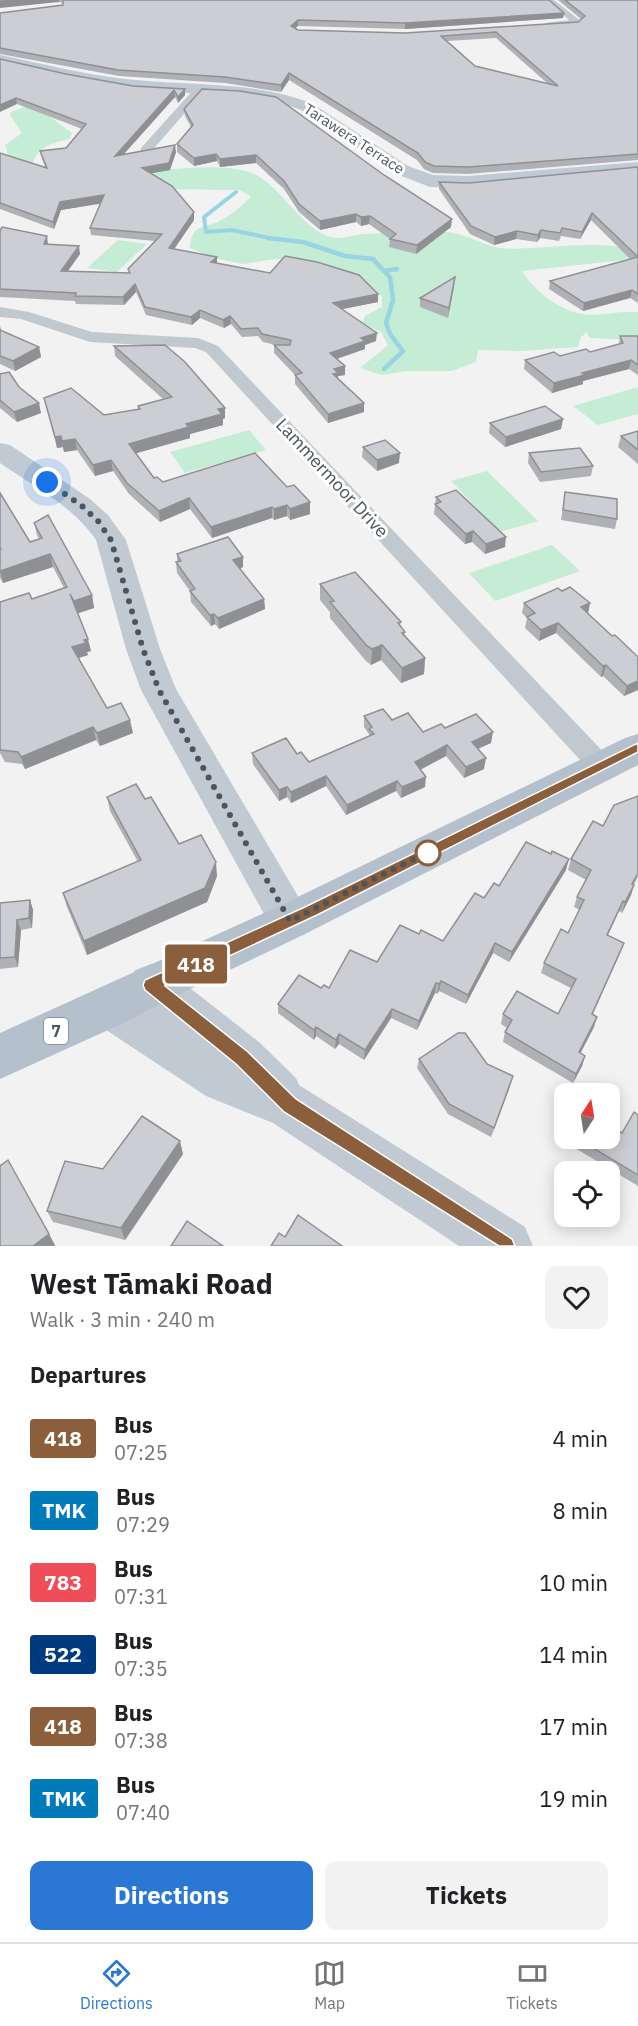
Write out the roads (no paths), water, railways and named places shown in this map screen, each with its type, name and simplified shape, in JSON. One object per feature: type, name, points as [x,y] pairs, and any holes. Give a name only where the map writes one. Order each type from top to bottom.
[{"type":"main road","name":"7","points":[[0,1056],[110,1007],[151,985],[290,921],[638,748]]},
{"type":"street","points":[[537,26],[577,22],[549,0]]},
{"type":"street","name":"Tarawera Terrace","points":[[0,58],[115,82],[261,94],[297,102],[402,170],[430,181],[468,182],[638,167]]},
{"type":"street","points":[[145,151],[199,90]]},
{"type":"street","name":"Lammermoor Drive","points":[[0,312],[23,315],[90,337],[198,343],[212,349],[601,766]]},
{"type":"street","points":[[0,451],[81,505],[98,521],[111,540],[143,649],[159,690],[290,921]]},
{"type":"street","points":[[151,985],[242,1058],[290,1106]]},
{"type":"street","points":[[110,1007],[223,1079],[290,1106],[506,1246]]},
{"type":"waterway","points":[[236,192],[204,217],[206,232],[232,230],[271,238]]},
{"type":"waterway","points":[[271,238],[303,242],[345,256],[373,259],[384,271]]},
{"type":"waterway","points":[[384,271],[397,269]]},
{"type":"waterway","points":[[384,271],[390,277],[393,300],[386,323],[390,334],[403,351],[384,369]]}]
